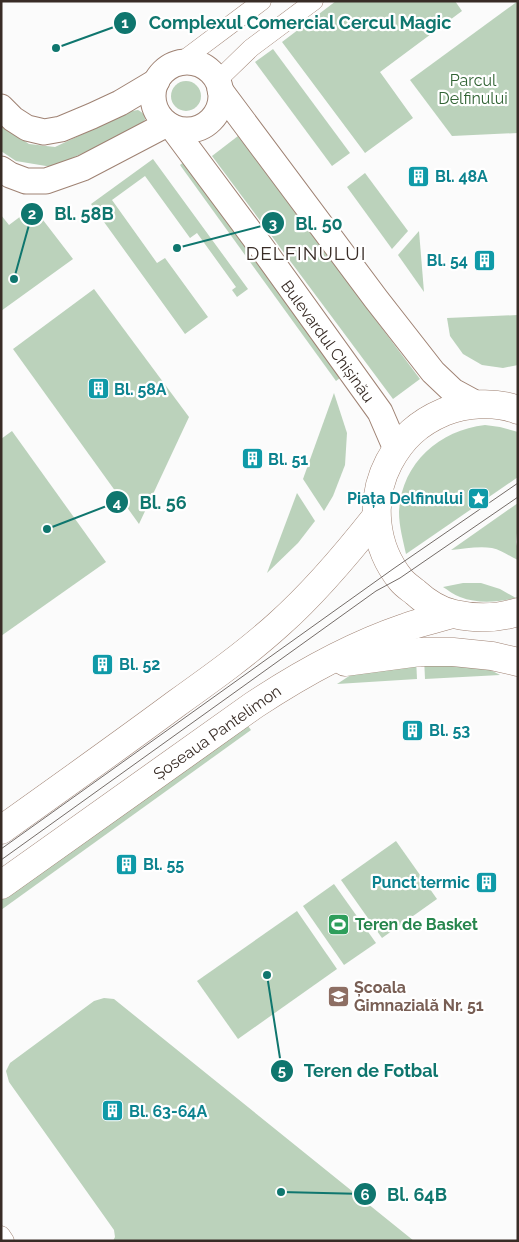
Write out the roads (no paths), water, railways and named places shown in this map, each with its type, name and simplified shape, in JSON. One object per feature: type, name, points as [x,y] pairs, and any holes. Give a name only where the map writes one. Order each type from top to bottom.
[{"type":"main road","points":[[1,107],[13,119],[27,128],[44,132],[61,128],[120,103],[157,81],[164,71],[178,64],[192,63],[199,65],[210,72],[218,86],[376,299],[433,372],[453,391],[477,404]]},
{"type":"main road","name":"Bulevardul Chișinău","points":[[157,81],[153,91],[154,103],[159,116],[170,125],[262,248],[380,412],[396,449]]},
{"type":"main road","points":[[1,169],[10,175],[26,181],[46,181],[83,168],[170,125],[179,130],[193,130],[208,123],[215,115],[220,102],[218,86]]},
{"type":"main road","points":[[513,619],[477,618],[452,614],[427,603],[400,578],[386,557],[379,538],[376,517],[379,492],[385,470],[396,449],[414,430],[434,416],[466,405],[485,404],[516,408]]},
{"type":"main road","points":[[1,830],[153,722],[280,624],[348,553],[376,517]]},
{"type":"main road","name":"Șoseaua Pantelimon","points":[[1,885],[254,705],[287,684],[366,643],[404,628],[452,614]]},
{"type":"main road","points":[[322,665],[420,652],[453,652],[492,656],[518,662]]},
{"type":"street","points":[[178,64],[262,1]]},
{"type":"street","points":[[218,86],[251,48],[314,1]]},
{"type":"street","points":[[1,1235],[5,1241]]},
{"type":"tram line","points":[[1,849],[393,569],[518,483]]},
{"type":"tram line","points":[[1,860],[376,591],[400,578],[518,497]]},
{"type":"place","name":"Complexul Comercial Cercul Magic","points":[[56,48]]},
{"type":"place","name":"Bl. 48A","points":[[419,176]]},
{"type":"place","name":"Bl. 50","points":[[177,248]]},
{"type":"place","name":"Bl. 54","points":[[484,260]]},
{"type":"place","name":"Bl. 58B","points":[[14,279]]},
{"type":"place","name":"Bl. 58A","points":[[98,389]]},
{"type":"place","name":"Bl. 51","points":[[252,459]]},
{"type":"place","name":"Piața Delfinului","points":[[479,498]]},
{"type":"place","name":"Bl. 56","points":[[47,529]]},
{"type":"place","name":"Bl. 52","points":[[103,664]]},
{"type":"place","name":"Bl. 53","points":[[413,730]]},
{"type":"place","name":"Bl. 55","points":[[127,864]]},
{"type":"place","name":"Punct termic","points":[[486,882]]},
{"type":"place","name":"Teren de Basket","points":[[339,924]]},
{"type":"place","name":"Teren de Fotbal","points":[[267,975]]},
{"type":"place","name":"Școala Gimnazială Nr. 51","points":[[338,996]]},
{"type":"place","name":"Bl. 63-64A","points":[[113,1111]]},
{"type":"place","name":"Bl. 64B","points":[[281,1192]]},
{"type":"district","name":"DELFINULUI","points":[[306,253]]},
{"type":"park label","name":"Parcul Delfinului","points":[[473,89]]}]
